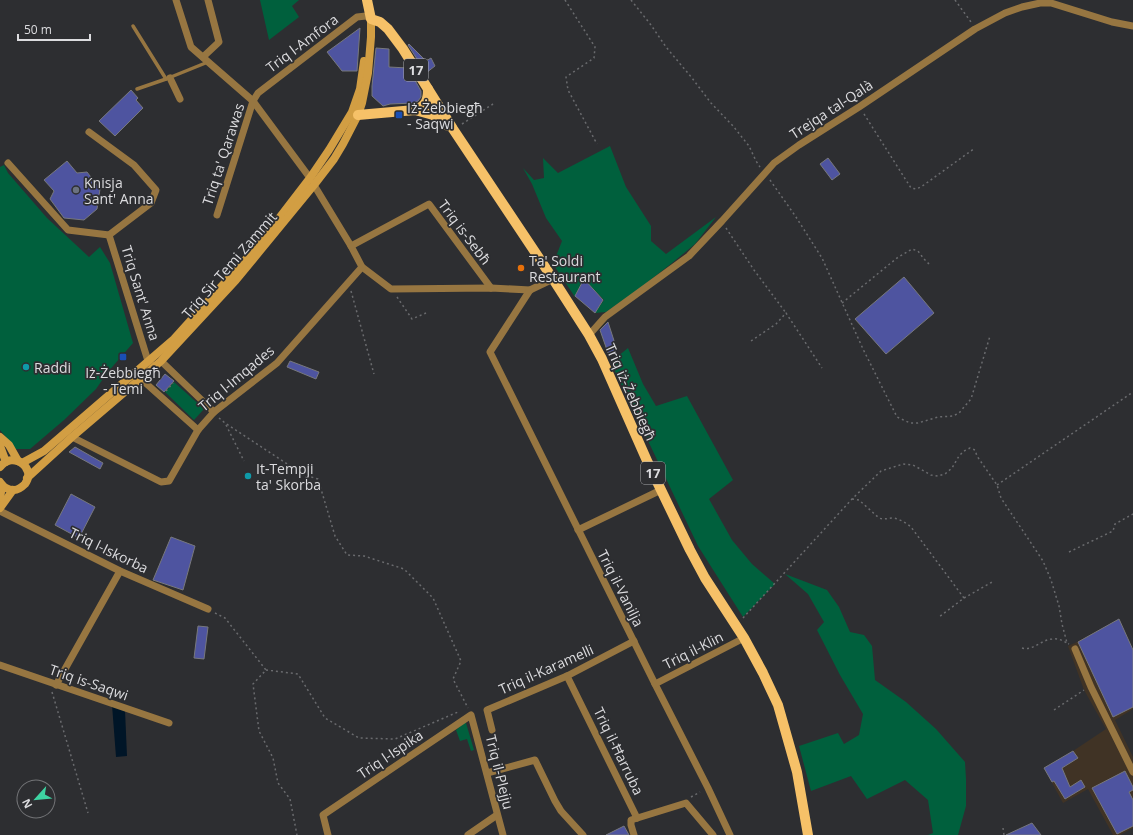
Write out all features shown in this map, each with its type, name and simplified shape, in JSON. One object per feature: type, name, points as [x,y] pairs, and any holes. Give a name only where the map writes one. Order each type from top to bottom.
[{"type":"main road","points":[[361,0],[368,18]]},
{"type":"main road","points":[[367,0],[368,18]]},
{"type":"main road","name":"Triq iż-Żebbiegħ","points":[[368,18],[380,22],[388,29],[554,279],[589,335],[602,359],[661,490],[690,550],[705,578],[744,638],[778,705],[797,772],[808,835]]},
{"type":"main road","name":"Triq Sir Temi Zammit","points":[[13,490],[22,487],[26,483],[27,478],[140,378],[257,247],[312,182],[334,159],[358,115],[363,99],[368,73],[371,37],[368,18]]},
{"type":"main road","name":"Triq Sir Temi Zammit","points":[[2,464],[10,460],[20,462],[44,451],[151,364],[161,361],[236,280],[312,182],[352,112],[360,89],[366,53],[368,18]]},
{"type":"main road","points":[[415,110],[426,104],[428,89]]},
{"type":"main road","name":"17","points":[[358,115],[415,110],[433,115],[453,129]]},
{"type":"main road","points":[[0,437],[9,446],[27,470],[27,478]]},
{"type":"main road","points":[[0,446],[2,464]]},
{"type":"main road","points":[[0,499],[1,484],[13,490],[0,509]]},
{"type":"street","points":[[176,0],[191,47],[254,101],[312,182],[362,267],[391,289],[491,288],[530,290],[554,279]]},
{"type":"street","points":[[205,60],[219,42],[208,0]]},
{"type":"street","name":"Trejqa tal-Qalà","points":[[589,335],[605,317],[689,256],[774,163],[799,144],[859,107],[975,28],[1005,13],[1040,2],[1051,3],[1112,22],[1133,26]]},
{"type":"street","name":"Triq l-Amfora","points":[[254,101],[258,92],[357,17],[368,18]]},
{"type":"street","points":[[168,79],[180,99]]},
{"type":"street","name":"Triq ta' Qarawas","points":[[217,215],[254,101]]},
{"type":"street","points":[[89,132],[134,165],[156,190],[151,203],[109,235]]},
{"type":"street","name":"Triq Sant' Anna","points":[[8,163],[68,230],[109,235],[151,364]]},
{"type":"street","name":"Triq is-Sebħ","points":[[351,246],[429,204],[491,288]]},
{"type":"street","name":"Triq l-Imqades","points":[[72,437],[161,482],[169,481],[198,430],[214,412],[277,363],[362,267]]},
{"type":"street","name":"Triq il-Vanilja","points":[[530,290],[490,352],[708,788],[730,835]]},
{"type":"street","points":[[161,361],[214,412]]},
{"type":"street","points":[[140,378],[198,430]]},
{"type":"street","points":[[578,530],[661,490]]},
{"type":"street","name":"Triq l-Iskorba","points":[[0,509],[120,571],[208,609]]},
{"type":"street","points":[[56,685],[120,571]]},
{"type":"street","name":"Triq il-Klin","points":[[655,684],[744,638]]},
{"type":"street","name":"Triq il-Karamelli","points":[[492,730],[487,710],[567,676],[634,641]]},
{"type":"street","points":[[1075,649],[1091,687],[1133,772]]},
{"type":"street","name":"Triq is-Saqwi","points":[[0,665],[169,723]]},
{"type":"street","name":"Triq il-Ħarruba","points":[[567,676],[637,818]]},
{"type":"street","name":"Triq il-Plejju","points":[[472,715],[503,835]]},
{"type":"street","name":"Triq l-Ispika","points":[[328,835],[323,814],[472,715]]},
{"type":"street","points":[[487,773],[536,760],[561,811],[583,835]]},
{"type":"street","points":[[634,835],[631,820],[686,803],[713,835]]},
{"type":"street","points":[[468,835],[497,815]]},
{"type":"lane","points":[[133,26],[168,79]]},
{"type":"lane","points":[[137,89],[168,79],[205,60]]},
{"type":"path","points":[[564,0],[595,47],[594,58],[566,77],[568,90],[597,144]]},
{"type":"path","points":[[631,0],[710,103],[749,146],[756,161],[796,217],[822,258],[863,349],[897,417],[910,423],[918,423],[938,417],[953,416],[959,413],[971,399],[990,336]]},
{"type":"path","points":[[954,0],[975,28]]},
{"type":"path","points":[[453,129],[493,104]]},
{"type":"path","points":[[859,107],[911,188],[916,189],[921,187],[975,148]]},
{"type":"path","points":[[722,221],[822,368]]},
{"type":"path","points":[[842,303],[897,258],[912,249],[918,251],[929,264]]},
{"type":"path","points":[[349,282],[374,374]]},
{"type":"path","points":[[391,289],[412,319],[426,313]]},
{"type":"path","points":[[751,341],[776,324],[786,313]]},
{"type":"path","points":[[161,397],[178,377]]},
{"type":"path","points":[[997,485],[1133,392]]},
{"type":"path","points":[[214,412],[225,423],[304,475],[318,479],[335,536],[347,555],[364,556],[404,570],[433,598],[461,661],[452,679],[472,715]]},
{"type":"path","points":[[225,423],[244,461]]},
{"type":"path","points":[[736,626],[852,499],[881,470],[903,464],[912,465],[930,475],[938,476],[945,474],[952,468],[959,456],[970,448],[974,450],[997,485],[1001,498],[1043,561],[1059,606],[1067,643]]},
{"type":"path","points":[[852,499],[859,500],[879,518],[895,519],[911,527],[964,598]]},
{"type":"path","points":[[1069,552],[1113,531],[1115,524],[1133,514]]},
{"type":"path","points":[[939,617],[964,598],[994,582]]},
{"type":"path","points":[[208,609],[225,618],[266,670],[298,674],[325,718],[359,738],[395,739],[458,712],[472,715]]},
{"type":"path","points":[[1022,648],[1027,650],[1052,639],[1067,643],[1075,649]]},
{"type":"path","points":[[266,670],[253,684],[259,731],[273,758],[278,783],[290,799],[297,835]]},
{"type":"path","points":[[48,681],[88,813]]},
{"type":"path","points":[[1054,710],[1091,687]]},
{"type":"path","points":[[691,796],[708,788]]},
{"type":"path","points":[[1002,828],[1004,835]]},
{"type":"shaded area","points":[[1119,619],[1133,650],[1133,709],[1115,720],[1133,757],[1133,828],[1120,835],[1113,835],[1088,789],[1063,803],[1044,768],[1106,729],[1084,690],[1068,646]]},
{"type":"green space","points":[[260,0],[299,0],[292,6],[299,17],[269,40]]},
{"type":"green space","points":[[610,146],[626,187],[651,226],[651,241],[666,254],[716,217],[695,244],[672,263],[606,312],[595,313],[604,300],[583,278],[575,297],[553,264],[562,241],[546,218],[532,184],[523,168],[534,180],[544,178],[543,158],[558,173]]},
{"type":"green space","points":[[4,165],[8,173],[47,218],[89,257],[100,247],[110,263],[133,343],[107,373],[96,389],[64,420],[30,449],[16,449],[0,430],[0,167]]},
{"type":"green space","points":[[628,348],[643,384],[656,406],[687,396],[733,480],[709,499],[732,540],[752,564],[775,584],[743,617],[698,546],[613,367],[617,357]]},
{"type":"green space","points":[[174,382],[204,409],[194,420],[165,392]]},
{"type":"green space","points":[[785,574],[827,590],[839,607],[850,632],[864,635],[872,646],[875,680],[906,702],[936,729],[965,762],[966,806],[958,835],[928,835],[933,833],[928,800],[905,780],[867,799],[851,776],[811,791],[799,746],[838,733],[844,744],[859,735],[863,714],[840,675],[817,630],[824,622],[808,594]]},
{"type":"green space","points":[[465,722],[474,750],[471,751],[467,739],[460,741],[456,730]]},
{"type":"water","points":[[112,705],[125,710],[127,756],[116,757]]},
{"type":"building","points":[[360,28],[357,71],[342,71],[327,52]]},
{"type":"building","points":[[409,44],[426,61],[431,58],[435,66],[426,73],[408,45]]},
{"type":"building","points":[[376,48],[389,49],[389,67],[408,68],[421,91],[421,97],[418,101],[414,103],[390,104],[383,106],[372,96]]},
{"type":"building","points":[[131,90],[138,98],[136,100],[143,108],[115,136],[99,121]]},
{"type":"building","points":[[828,158],[840,174],[832,180],[820,164]]},
{"type":"building","name":"Knisja Sant' Anna","points":[[67,161],[77,173],[87,172],[100,189],[97,209],[84,220],[64,218],[50,199],[54,191],[44,180]]},
{"type":"building","points":[[904,277],[934,313],[886,354],[855,319]]},
{"type":"building","points":[[584,279],[603,300],[595,313],[575,296]]},
{"type":"building","points":[[608,322],[617,350],[608,353],[600,330]]},
{"type":"building","points":[[290,361],[319,372],[316,379],[287,367]]},
{"type":"building","points":[[165,374],[174,381],[164,392],[156,385]]},
{"type":"building","points":[[75,447],[103,463],[100,469],[69,452]]},
{"type":"building","points":[[71,494],[95,507],[79,538],[55,525]]},
{"type":"building","points":[[171,537],[195,546],[183,590],[153,580]]},
{"type":"building","points":[[1119,619],[1133,650],[1133,707],[1113,717],[1078,642]]},
{"type":"building","points":[[198,626],[208,627],[204,659],[194,658]]},
{"type":"building","points":[[1073,751],[1078,758],[1062,768],[1070,787],[1081,780],[1085,787],[1065,799],[1054,781],[1052,782],[1044,768]]},
{"type":"building","points":[[1125,771],[1133,787],[1133,790],[1129,792],[1133,800],[1133,826],[1117,834],[1092,788]]},
{"type":"building","points":[[1032,823],[1041,835],[1006,835]]},
{"type":"building","points":[[624,826],[629,835],[606,835]]},
{"type":"place","name":"Iż-Żebbiegħ - Saqwi","points":[[399,115]]},
{"type":"place","name":"Knisja Sant' Anna","points":[[76,190]]},
{"type":"place","name":"Ta' Soldi Restaurant","points":[[521,268]]},
{"type":"place","name":"Iż-Żebbiegħ - Temi","points":[[123,357]]},
{"type":"place","name":"Raddi","points":[[26,367]]},
{"type":"place","name":"It-Tempji ta' Skorba","points":[[248,476]]}]
